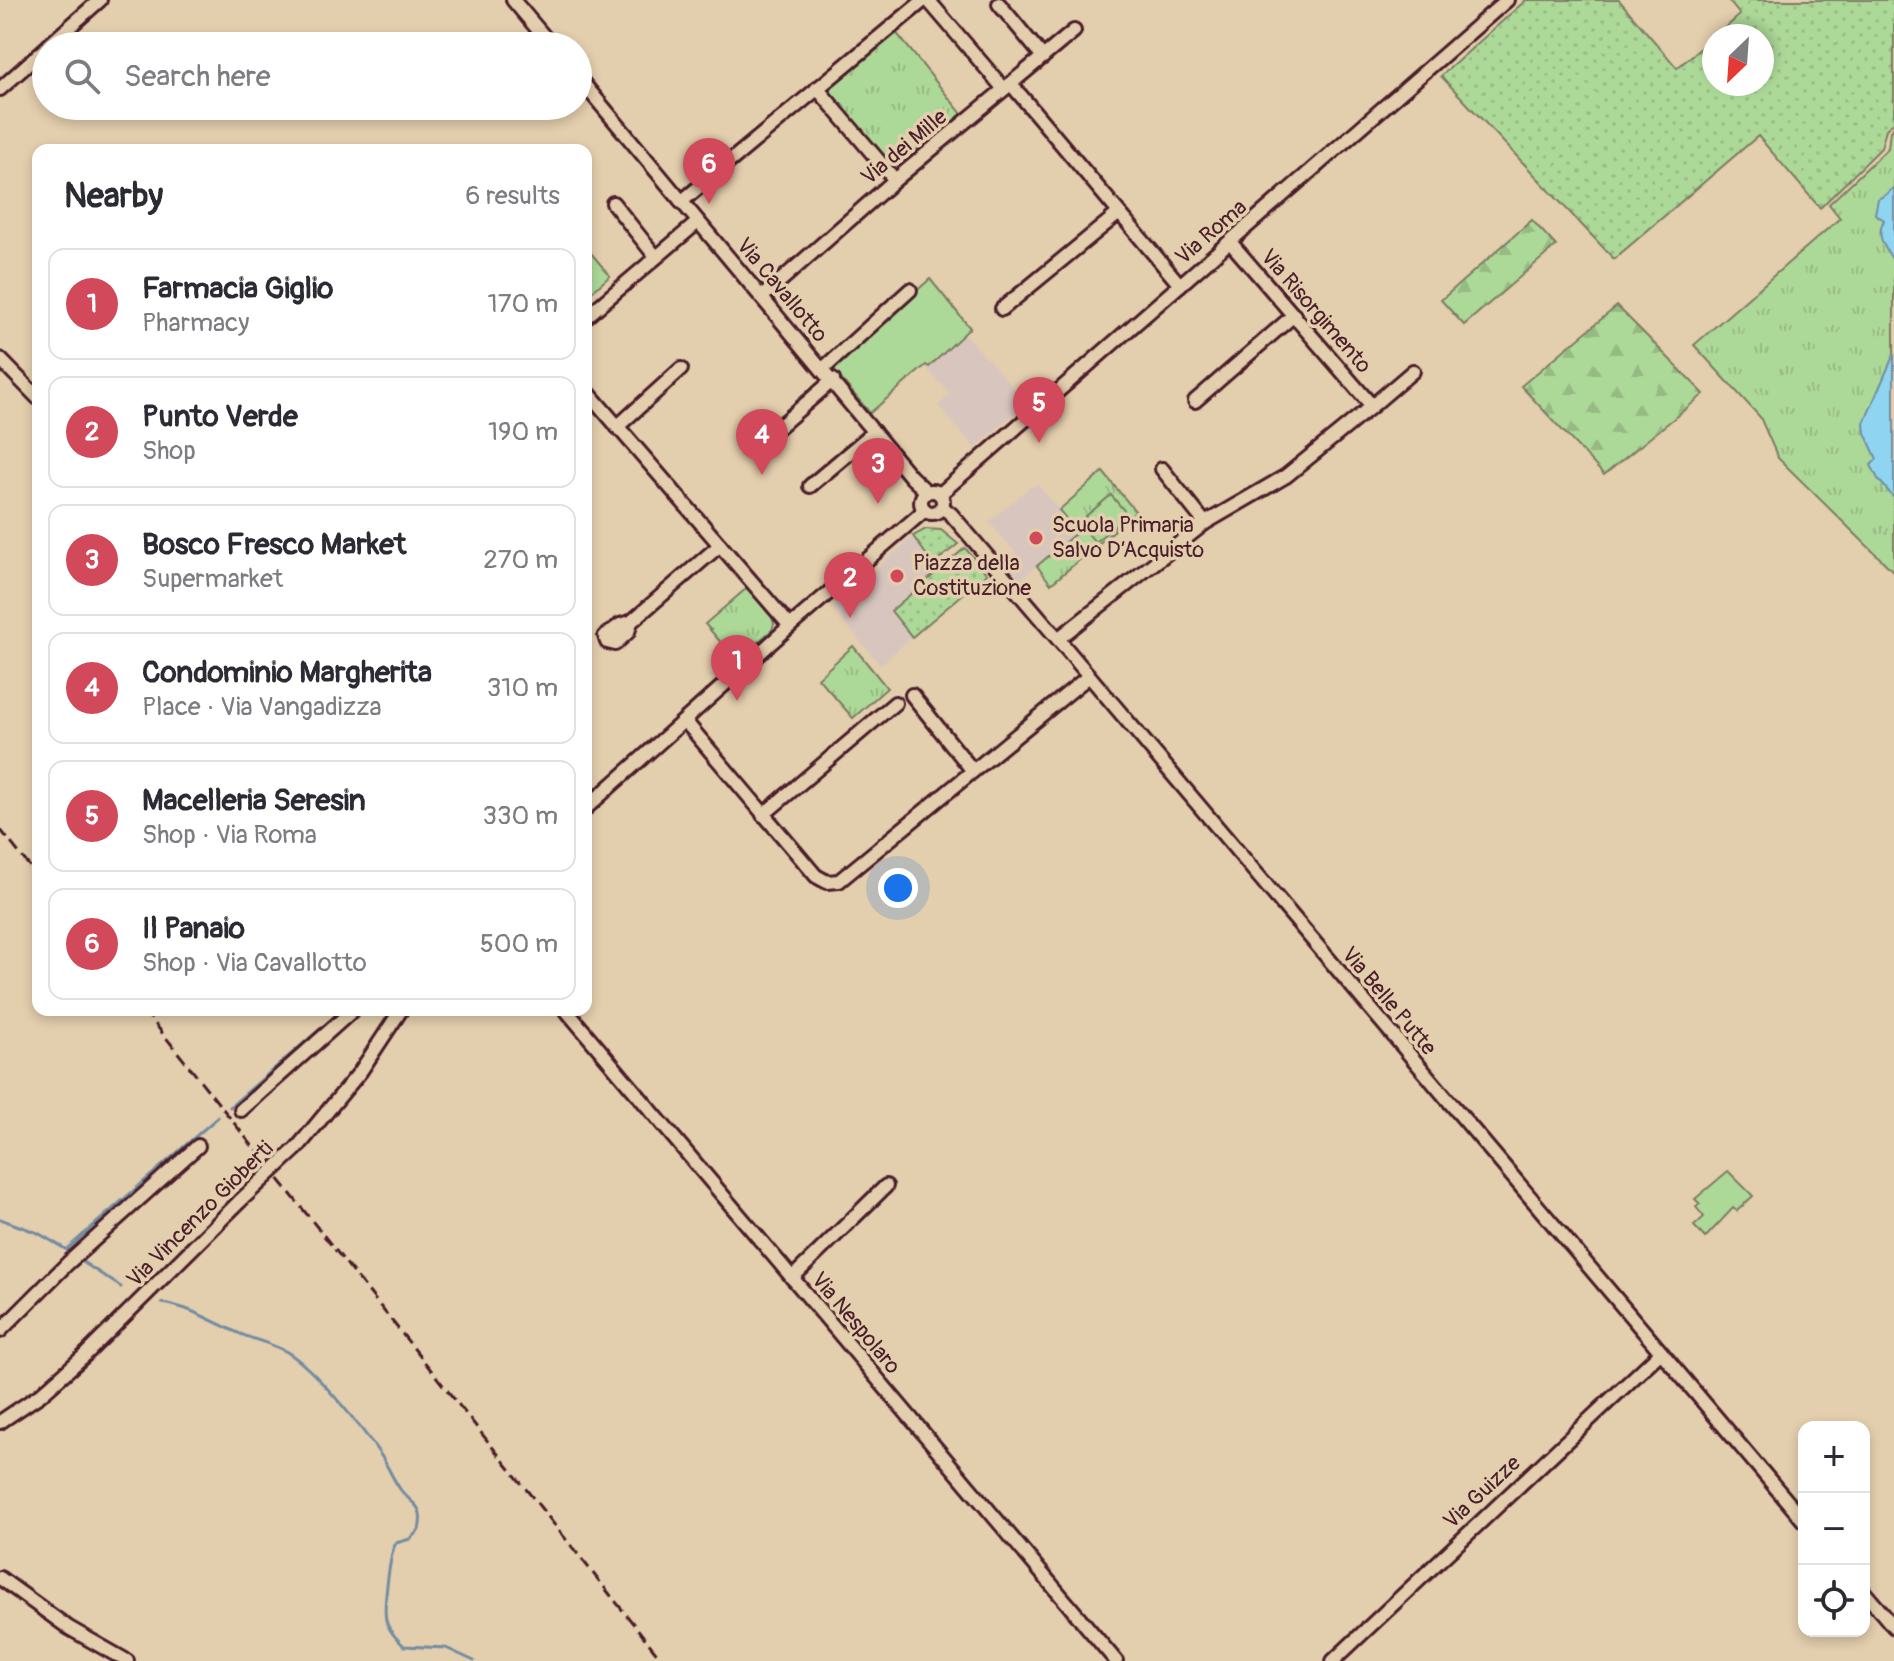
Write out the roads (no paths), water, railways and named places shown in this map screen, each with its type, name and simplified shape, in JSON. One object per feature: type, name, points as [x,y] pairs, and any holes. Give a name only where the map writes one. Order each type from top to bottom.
[{"type":"street","points":[[64,32],[100,0]]},
{"type":"street","points":[[513,0],[540,32]]},
{"type":"street","points":[[681,202],[926,0],[1008,86],[1180,285]]},
{"type":"street","name":"Via Roma","points":[[936,497],[1507,0]]},
{"type":"street","points":[[999,4],[1043,57]]},
{"type":"street","name":"Via dei Mille","points":[[762,297],[895,180],[1074,31]]},
{"type":"street","points":[[0,89],[32,60]]},
{"type":"street","points":[[817,88],[895,180]]},
{"type":"street","name":"Via Cavallotto","points":[[592,94],[911,477],[936,497]]},
{"type":"street","points":[[613,203],[656,257]]},
{"type":"street","points":[[1002,309],[1119,213]]},
{"type":"street","points":[[592,312],[698,222]]},
{"type":"street","name":"Via Risorgimento","points":[[1230,242],[1372,406]]},
{"type":"street","points":[[823,369],[910,290]]},
{"type":"street","points":[[1195,401],[1294,315]]},
{"type":"street","points":[[0,359],[32,392]]},
{"type":"street","points":[[617,427],[681,369]]},
{"type":"street","name":"Via Risorgimento","points":[[1058,639],[1205,523],[1286,476],[1413,371]]},
{"type":"street","points":[[780,426],[833,380]]},
{"type":"street","points":[[592,397],[790,626]]},
{"type":"street","points":[[810,486],[874,432]]},
{"type":"street","points":[[1162,469],[1205,523]]},
{"type":"street","points":[[936,497],[934,513],[925,510],[921,500],[936,497]]},
{"type":"street","name":"Via Belle Putte","points":[[936,497],[1798,1514]]},
{"type":"street","points":[[592,803],[925,510]]},
{"type":"street","points":[[631,622],[720,545]]},
{"type":"street","points":[[685,721],[816,876],[827,882],[839,881],[1089,676]]},
{"type":"street","points":[[912,695],[973,771]]},
{"type":"street","points":[[763,815],[895,703]]},
{"type":"street","name":"Via Vincenzo Gioberti","points":[[241,1110],[346,1016]]},
{"type":"street","name":"Via Vincenzo Gioberti","points":[[0,1422],[40,1395],[84,1356],[297,1148],[360,1072],[397,1016]]},
{"type":"street","name":"Via Nespolaro","points":[[571,1016],[1116,1661]]},
{"type":"street","points":[[0,1331],[68,1263],[198,1146]]},
{"type":"street","points":[[792,1278],[886,1186]]},
{"type":"street","name":"Via Guizze","points":[[1333,1661],[1660,1353]]},
{"type":"street","points":[[0,1578],[69,1628],[127,1661]]},
{"type":"street","points":[[1870,1599],[1894,1627]]},
{"type":"water","points":[[1894,187],[1894,262],[1881,237],[1884,220],[1875,214],[1878,199]]},
{"type":"water","points":[[1894,354],[1894,498],[1871,465],[1877,459],[1865,433],[1864,423]]},
{"type":"waterway","points":[[230,1107],[335,1016]]},
{"type":"waterway","points":[[67,1249],[218,1117]]},
{"type":"waterway","points":[[0,1219],[38,1233],[72,1253]]},
{"type":"waterway","points":[[78,1259],[121,1287]]},
{"type":"waterway","points":[[162,1303],[191,1311],[287,1352],[338,1400],[374,1445],[400,1489],[419,1510],[419,1530],[410,1539],[396,1543],[394,1548],[385,1604],[389,1627],[404,1646],[446,1648],[474,1661]]},
{"type":"railway","points":[[0,829],[32,869]]},
{"type":"railway","points":[[149,1016],[663,1661]]},
{"type":"place","name":"Il Panaio","points":[[709,204]]},
{"type":"place","name":"Macelleria Seresin","points":[[1039,443]]},
{"type":"place","name":"Condominio Margherita","points":[[762,475]]},
{"type":"place","name":"Bosco Fresco Market","points":[[878,504]]},
{"type":"place","name":"Scuola Primaria Salvo D’Acquisto","points":[[1036,538]]},
{"type":"place","name":"Piazza della Costituzione","points":[[897,576]]},
{"type":"place","name":"Punto Verde","points":[[850,618]]},
{"type":"place","name":"Farmacia Giglio","points":[[737,701]]}]
